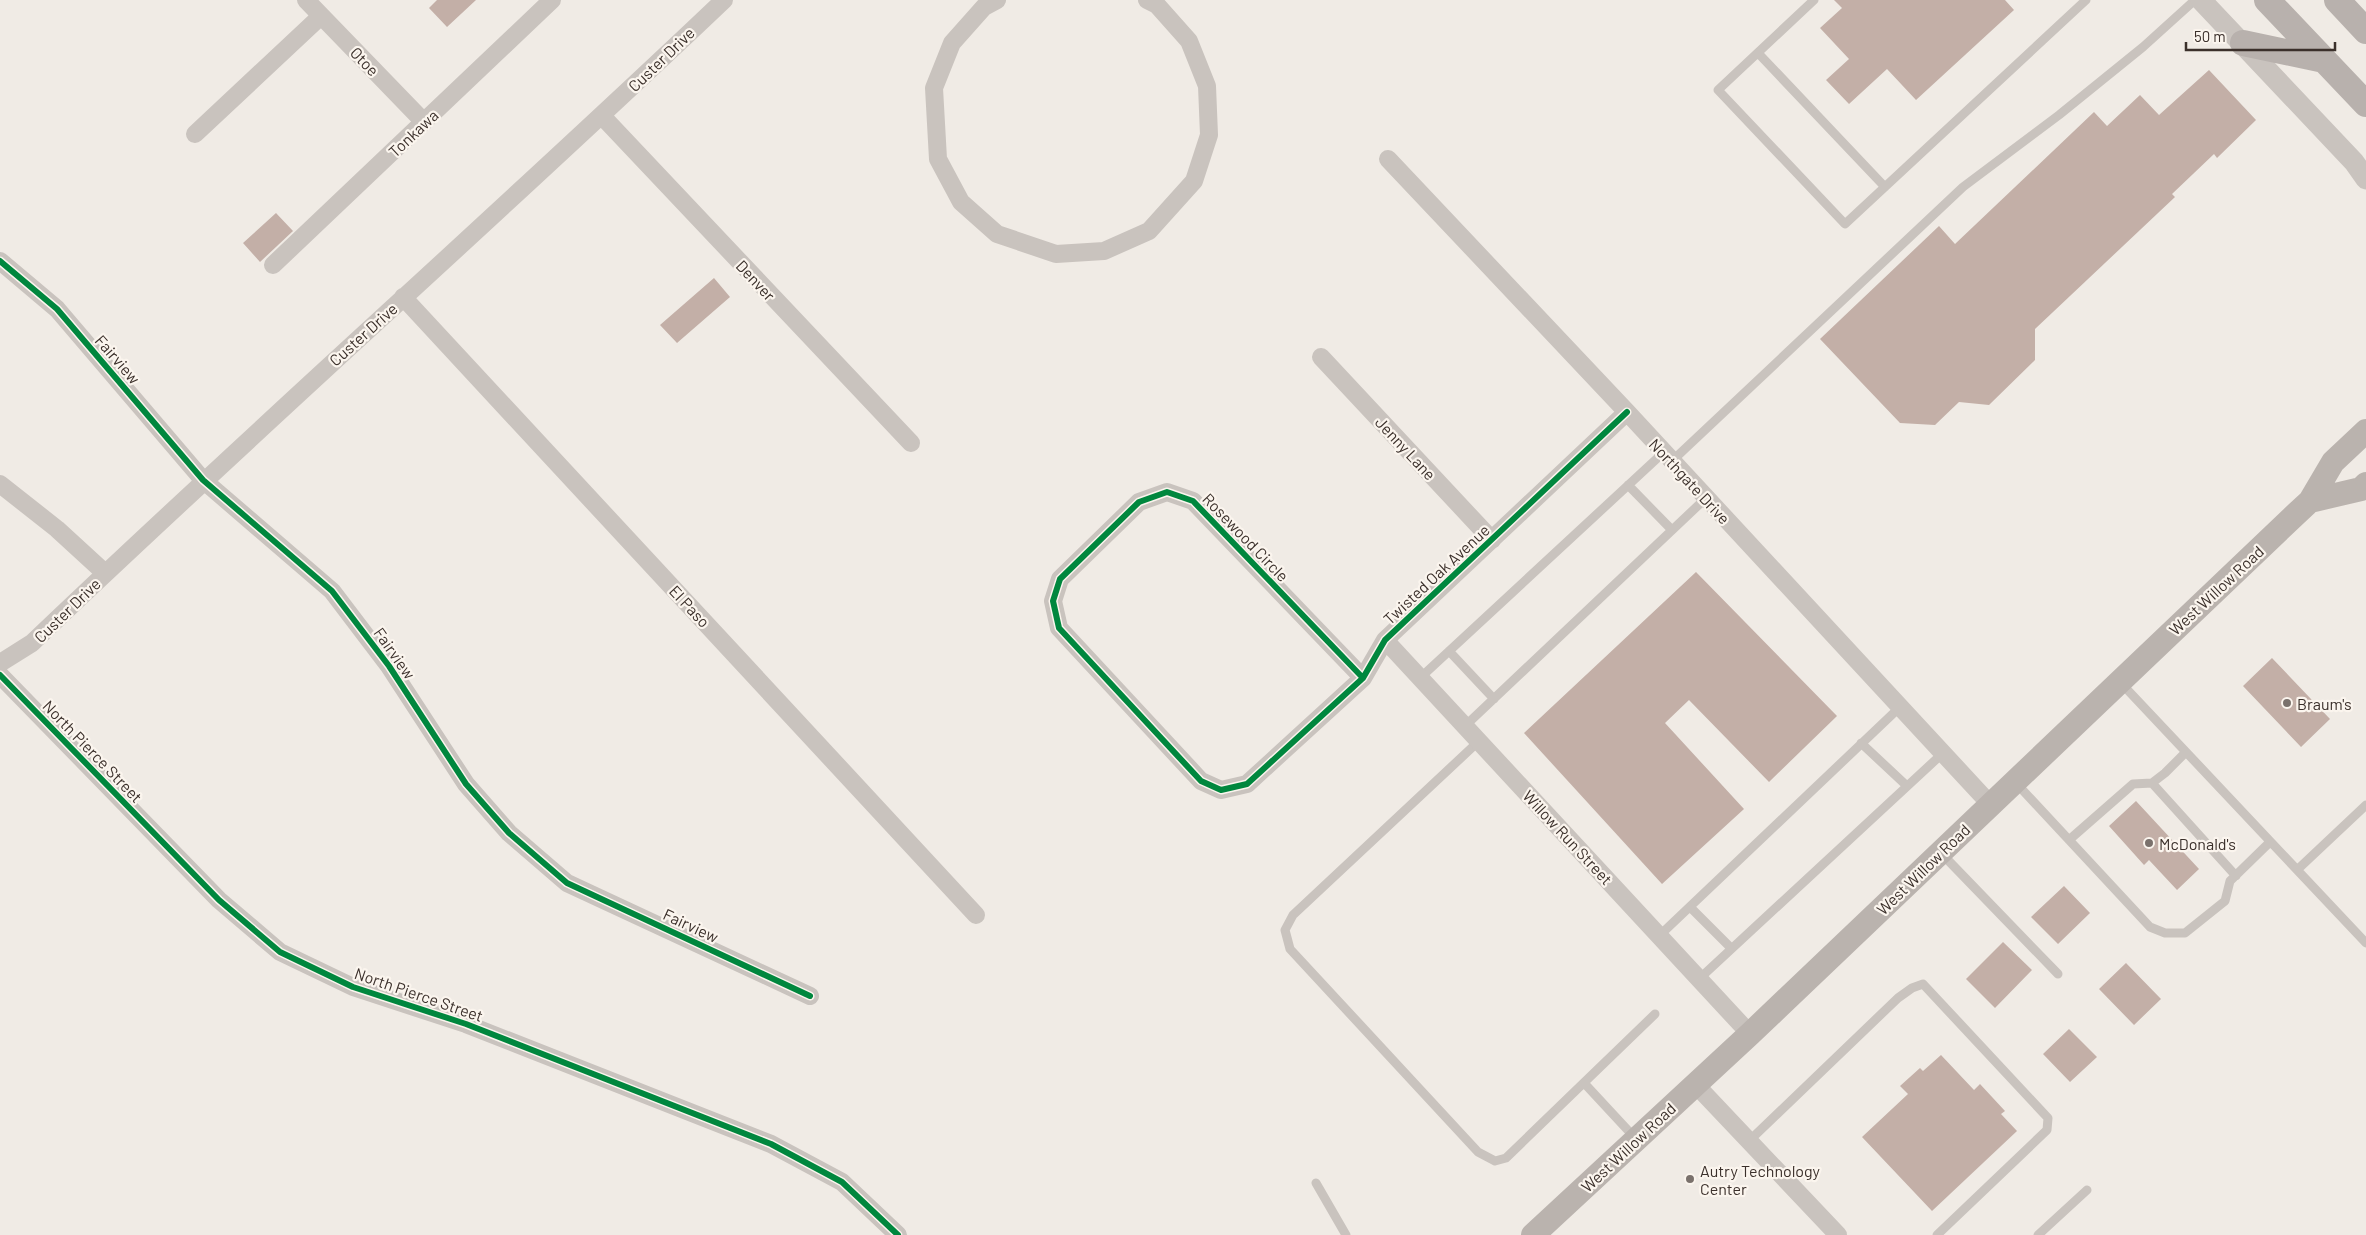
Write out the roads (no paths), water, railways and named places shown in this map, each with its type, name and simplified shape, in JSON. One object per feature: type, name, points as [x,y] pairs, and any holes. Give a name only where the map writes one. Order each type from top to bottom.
[{"type":"main road","points":[[2267,0],[2366,104]]},
{"type":"main road","points":[[2337,0],[2366,31]]},
{"type":"main road","points":[[2243,43],[2324,60]]},
{"type":"main road","name":"West Willow Road","points":[[1533,1235],[1750,1034],[2310,501],[2333,462],[2366,431]]},
{"type":"main road","points":[[2310,501],[2361,489],[2366,484]]},
{"type":"street","name":"Otoe","points":[[306,0],[424,122]]},
{"type":"street","name":"Tonkawa","points":[[273,265],[552,0]]},
{"type":"street","name":"Custer Drive","points":[[0,663],[32,644],[203,480],[602,116],[724,0]]},
{"type":"street","points":[[996,0],[984,7],[952,43],[934,88],[938,159],[961,202],[997,234],[1056,254],[1104,251],[1148,231],[1194,181],[1209,135],[1207,86],[1189,41],[1157,5],[1147,0]]},
{"type":"street","points":[[2201,0],[2354,162],[2366,179]]},
{"type":"street","points":[[195,134],[321,16]]},
{"type":"street","name":"Denver","points":[[602,116],[911,443]]},
{"type":"street","name":"Northgate Drive","points":[[1388,159],[1627,412],[1990,804]]},
{"type":"street","name":"Fairview","points":[[0,261],[57,309],[203,480],[332,591],[389,666],[466,784],[509,833],[567,883],[810,996]]},
{"type":"street","name":"El Paso","points":[[403,297],[976,915]]},
{"type":"street","name":"Jenny Lane","points":[[1320,357],[1492,540]]},
{"type":"street","name":"Twisted Oak Avenue","points":[[1221,790],[1247,784],[1363,678],[1385,640],[1627,412]]},
{"type":"street","points":[[0,484],[57,529],[105,573]]},
{"type":"street","name":"Rosewood Circle","points":[[1221,790],[1201,781],[1059,628],[1053,602],[1060,579],[1139,502],[1168,492],[1193,501],[1363,678]]},
{"type":"street","name":"Willow Run Street","points":[[1385,640],[1750,1034]]},
{"type":"street","name":"North Pierce Street","points":[[0,675],[219,900],[280,952],[353,987],[466,1024],[771,1144],[842,1182],[898,1235]]},
{"type":"street","points":[[1696,1084],[1838,1235]]},
{"type":"lane","points":[[1814,0],[1718,90],[1845,224],[2086,0]]},
{"type":"lane","points":[[1420,678],[1628,485],[1668,457],[1964,187],[2144,47],[2195,0]]},
{"type":"lane","points":[[1758,53],[1885,187]]},
{"type":"lane","points":[[1628,485],[1672,530]]},
{"type":"lane","points":[[1465,726],[1706,498]]},
{"type":"lane","points":[[1449,651],[1494,699]]},
{"type":"lane","points":[[2119,682],[2366,943]]},
{"type":"lane","points":[[1659,936],[1900,707]]},
{"type":"lane","points":[[1479,741],[1293,915],[1285,930],[1290,949],[1478,1152],[1495,1161],[1506,1158],[1656,1014]]},
{"type":"lane","points":[[1861,743],[1908,786]]},
{"type":"lane","points":[[2069,840],[2133,784],[2152,783],[2186,752]]},
{"type":"lane","points":[[1699,979],[1943,753]]},
{"type":"lane","points":[[2014,781],[2150,927],[2165,933],[2185,933],[2225,901],[2230,881],[2270,842]]},
{"type":"lane","points":[[2152,783],[2236,876]]},
{"type":"lane","points":[[2296,870],[2366,805]]},
{"type":"lane","points":[[1940,852],[2058,974]]},
{"type":"lane","points":[[1690,906],[1731,948]]},
{"type":"lane","points":[[1749,1141],[1898,998],[1912,988],[1923,984],[2048,1118],[2047,1130],[1937,1235]]},
{"type":"lane","points":[[1585,1084],[1636,1139]]},
{"type":"lane","points":[[1316,1183],[1346,1235]]},
{"type":"lane","points":[[2038,1235],[2087,1190]]},
{"type":"place","name":"Braum's","points":[[2287,703]]},
{"type":"place","name":"McDonald's","points":[[2149,843]]},
{"type":"place","name":"Autry Technology Center","points":[[1690,1179]]}]
